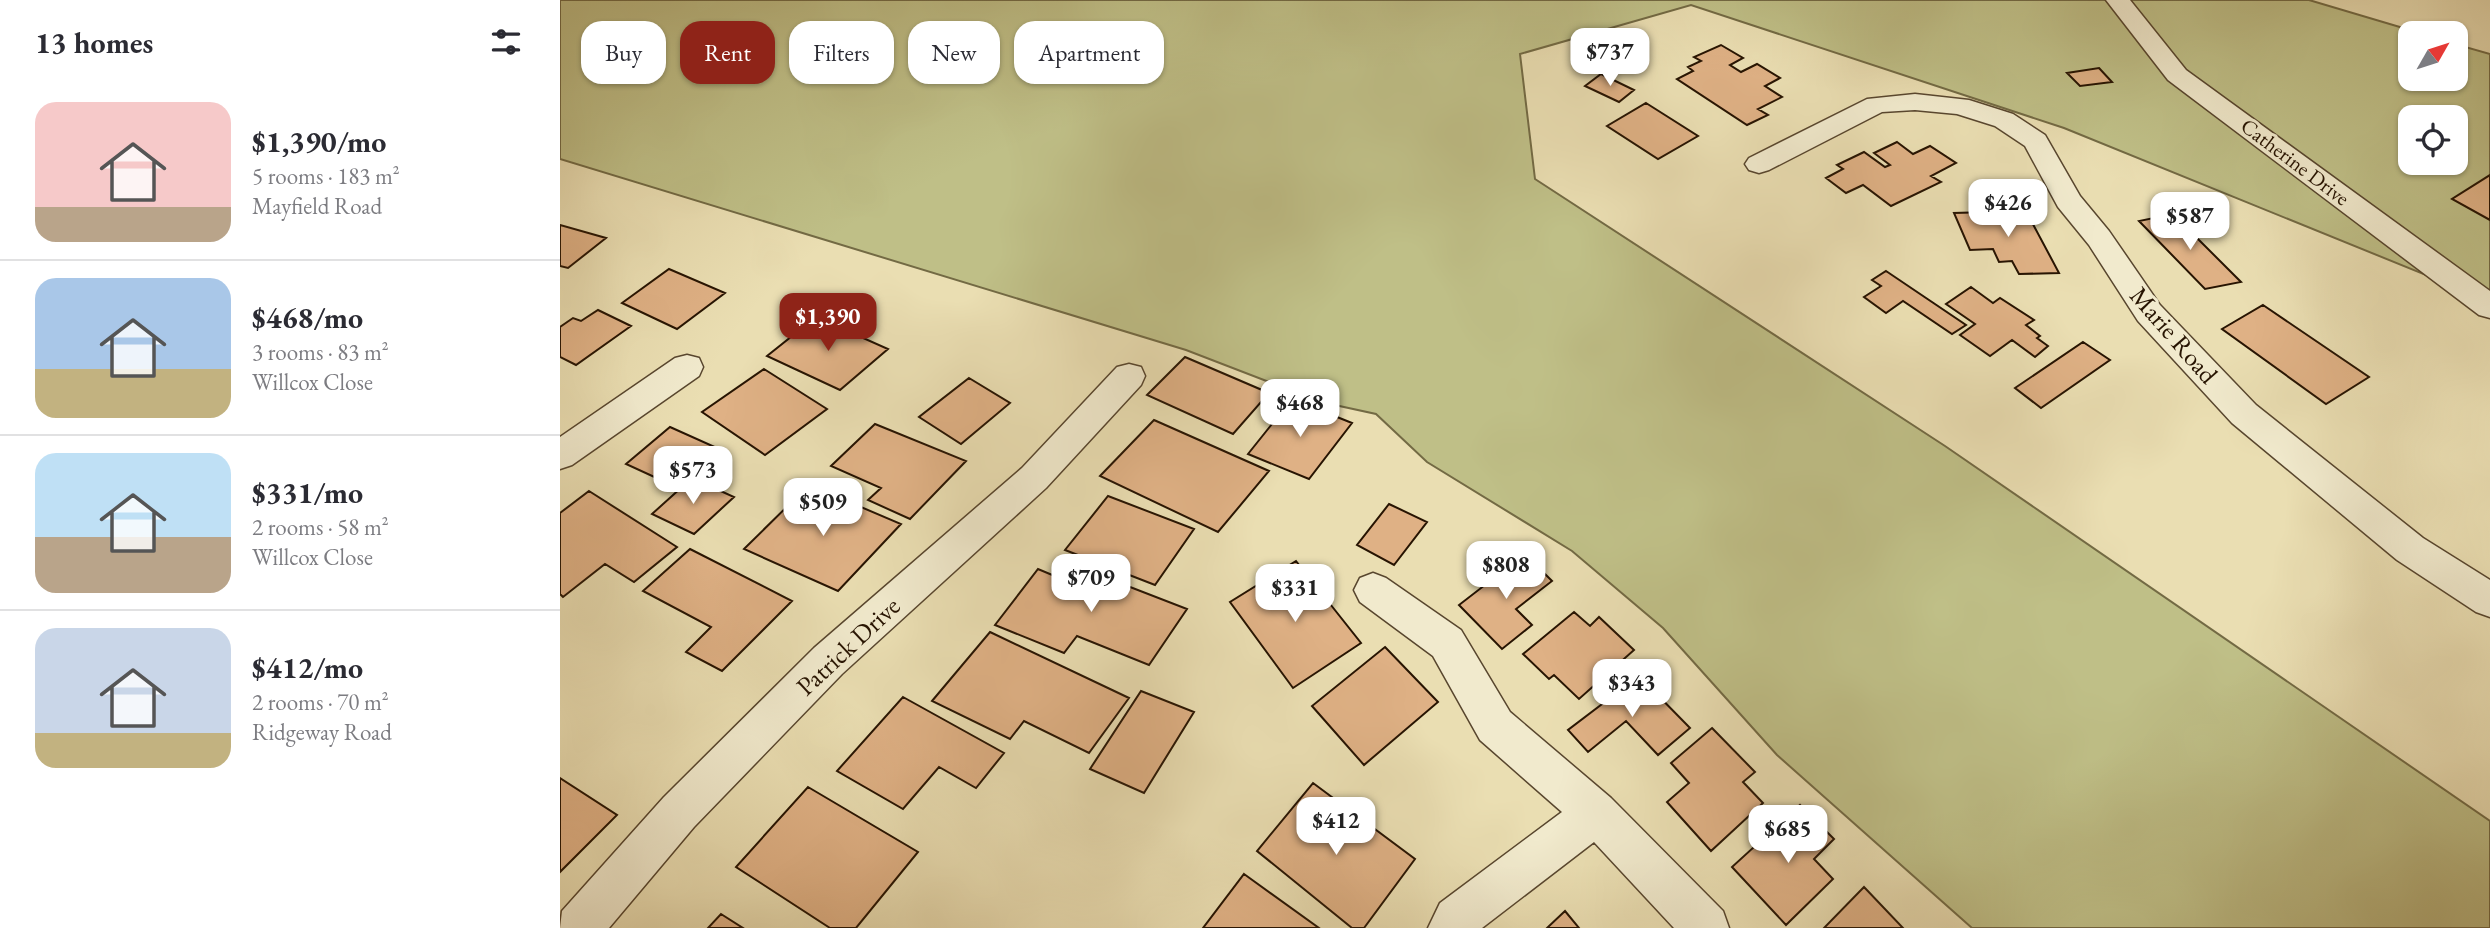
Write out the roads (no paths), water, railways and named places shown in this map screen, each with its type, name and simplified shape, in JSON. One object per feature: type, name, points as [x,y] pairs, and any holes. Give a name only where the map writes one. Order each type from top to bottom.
[{"type":"street","name":"Catherine Drive","points":[[2118,0],[2178,75],[2490,307]]},
{"type":"street","name":"Marie Road","points":[[1759,164],[1876,105],[1915,102],[1960,106],[2004,120],[2036,141],[2068,201],[2099,239],[2149,313],[2244,414],[2410,548],[2490,600]]},
{"type":"street","points":[[560,455],[687,367]]},
{"type":"street","name":"Patrick Drive","points":[[579,928],[679,813],[828,661],[1034,478],[1129,376]]},
{"type":"street","points":[[1373,590],[1447,643],[1495,726],[1596,813],[1706,928]]},
{"type":"street","points":[[1451,928],[1456,919],[1596,813]]}]
